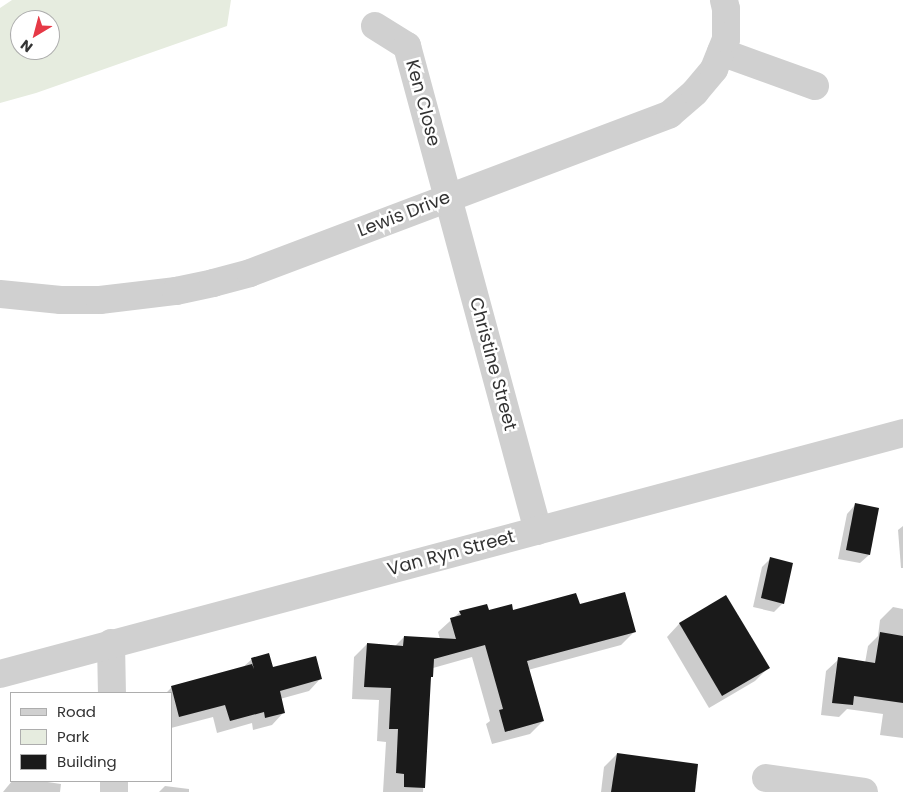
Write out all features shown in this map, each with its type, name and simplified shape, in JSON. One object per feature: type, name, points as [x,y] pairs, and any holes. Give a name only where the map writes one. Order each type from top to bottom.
[{"type":"street","name":"Lewis Drive","points":[[0,294],[61,300],[100,300],[185,289],[250,273],[670,114],[695,92],[714,68],[726,39],[726,9],[724,0]]},
{"type":"street","name":"Ken Close","points":[[375,26],[407,46],[448,197]]},
{"type":"street","points":[[721,52],[815,86]]},
{"type":"street","name":"Christine Street","points":[[448,197],[538,531]]},
{"type":"street","name":"Van Ryn Street","points":[[0,674],[903,434]]},
{"type":"street","points":[[111,643],[112,692]]},
{"type":"street","points":[[766,778],[864,792]]},
{"type":"green space","points":[[12,0],[231,0],[227,26],[36,93],[0,103],[0,8]]},
{"type":"building","points":[[855,503],[879,508],[870,555],[846,550]]},
{"type":"building","points":[[770,557],[793,563],[784,604],[761,598]]},
{"type":"building","points":[[625,592],[636,632],[527,661],[544,721],[505,732],[499,710],[503,709],[485,645],[434,659],[433,677],[431,677],[425,788],[404,787],[404,774],[396,773],[398,729],[389,729],[391,688],[364,687],[367,643],[403,646],[404,636],[456,639],[450,618],[461,615],[459,611],[487,604],[489,610],[512,604],[513,610],[576,593],[580,604]]},
{"type":"building","points":[[726,595],[770,668],[722,696],[679,623]]},
{"type":"building","points":[[880,632],[903,636],[903,703],[854,696],[853,705],[832,703],[838,657],[875,663]]},
{"type":"building","points":[[269,653],[273,667],[316,656],[322,679],[280,691],[285,713],[265,718],[264,712],[230,721],[225,705],[179,717],[171,686],[252,664],[254,669],[251,658]]},
{"type":"building","points":[[617,753],[698,764],[695,792],[611,792]]}]
